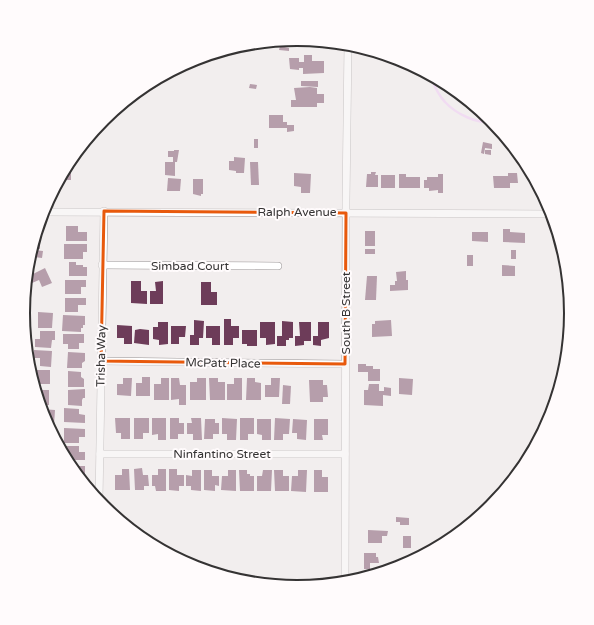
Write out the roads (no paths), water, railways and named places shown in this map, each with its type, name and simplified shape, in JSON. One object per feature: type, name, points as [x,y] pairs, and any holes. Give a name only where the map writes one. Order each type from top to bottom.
[{"type":"street","name":"South B Street","points":[[345,575],[348,51]]},
{"type":"street","name":"Ralph Avenue","points":[[49,212],[545,214]]},
{"type":"street","name":"Trisha Way","points":[[99,492],[104,212]]},
{"type":"street","name":"Simbad Court","points":[[102,265],[278,266]]},
{"type":"street","name":"McPatt Place","points":[[101,361],[345,364]]},
{"type":"street","name":"Ninfantino Street","points":[[100,454],[345,454]]},
{"type":"waterway","points":[[433,83],[440,96],[455,110],[474,120],[483,121]]}]
